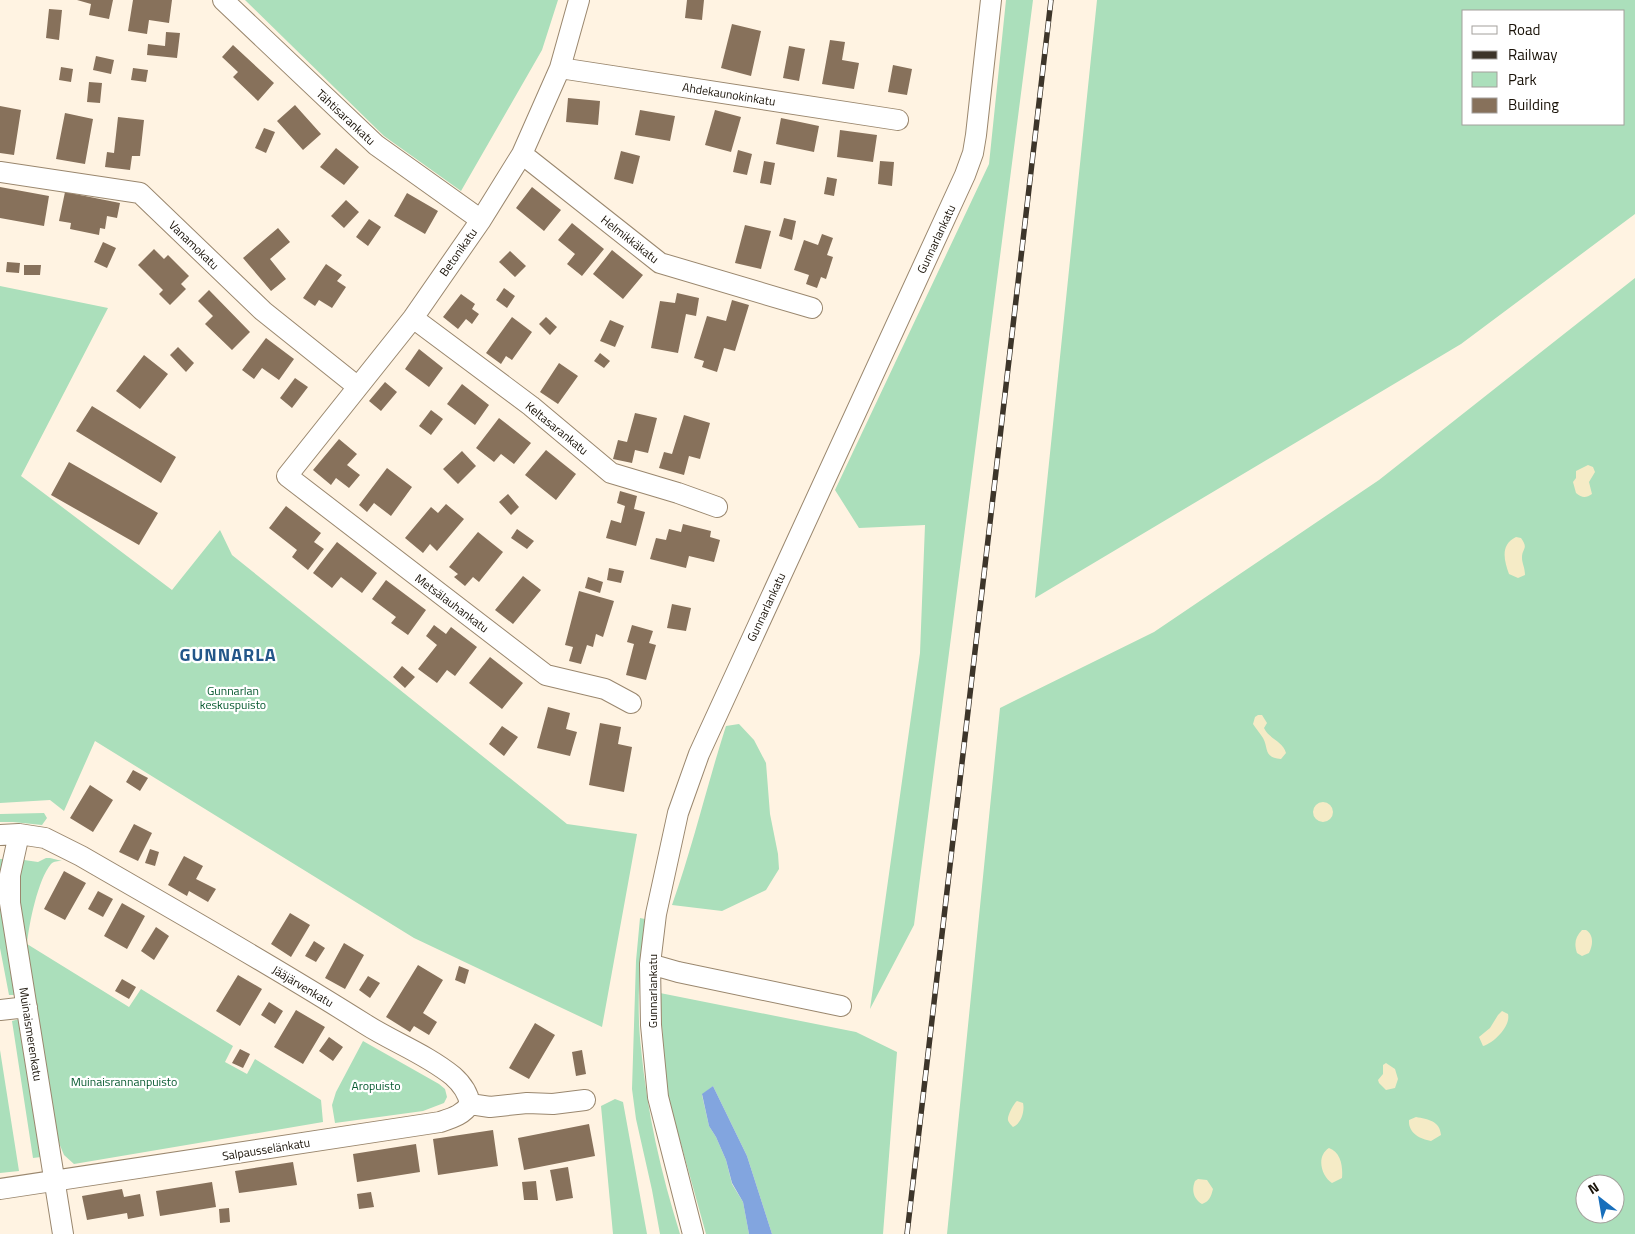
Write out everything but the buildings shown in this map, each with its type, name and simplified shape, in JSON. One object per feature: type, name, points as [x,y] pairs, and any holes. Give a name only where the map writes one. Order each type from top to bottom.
[{"type":"street","name":"Tähtisarankatu","points":[[223,0],[376,145],[481,220]]},
{"type":"street","name":"Betonikatu","points":[[287,476],[413,318],[481,220],[522,154],[560,68],[579,0]]},
{"type":"street","name":"Gunnarlankatu","points":[[692,1234],[658,1097],[651,1026],[650,964],[656,914],[678,813],[698,754],[965,175],[973,153],[991,0]]},
{"type":"street","name":"Ahdekaunokinkatu","points":[[560,68],[898,120]]},
{"type":"street","name":"Helmikkäkatu","points":[[522,154],[660,263],[812,308]]},
{"type":"street","name":"Vanamokatu","points":[[0,172],[140,193],[263,311],[358,387]]},
{"type":"street","name":"Keltasarankatu","points":[[413,318],[531,406],[612,473],[717,507]]},
{"type":"street","name":"Metsälauhankatu","points":[[287,476],[546,675],[605,689],[631,703]]},
{"type":"street","name":"Muinaismerenkatu","points":[[10,835],[10,902],[63,1234]]},
{"type":"street","name":"Jääjärvenkatu","points":[[10,835],[45,838],[81,856],[366,1025],[433,1062],[454,1076],[468,1094],[470,1104]]},
{"type":"street","points":[[650,964],[678,972],[841,1006]]},
{"type":"street","points":[[0,1010],[26,1007]]},
{"type":"street","points":[[470,1104],[490,1106],[527,1103],[553,1104],[585,1100]]},
{"type":"street","name":"Salpausselänkatu","points":[[0,1189],[440,1122],[455,1117],[466,1110],[470,1104]]},
{"type":"green space","points":[[245,0],[558,0],[542,50],[461,191],[384,136]]},
{"type":"green space","points":[[1006,0],[1033,0],[914,925],[870,1009],[920,653],[925,525],[859,528],[835,490],[989,164]]},
{"type":"green space","points":[[1097,0],[1635,0],[1635,214],[1461,344],[1035,598]]},
{"type":"green space","points":[[1635,278],[1635,1234],[947,1234],[1000,708],[1154,632],[1379,480]]},
{"type":"green space","name":"Gunnarlan keskuspuisto","points":[[0,286],[108,308],[21,476],[172,590],[220,530],[232,555],[567,824],[637,834],[602,1027],[414,938],[95,741],[64,811],[50,800],[0,803]]},
{"type":"green space","points":[[739,724],[754,740],[766,763],[770,814],[779,869],[766,890],[722,911],[672,905],[726,726]]},
{"type":"green space","points":[[44,813],[47,818],[42,825],[0,822],[0,814]]},
{"type":"green space","name":"Muinaisrannanpuisto","points":[[46,858],[62,861],[51,864],[42,880],[32,914],[27,944],[129,1007],[141,989],[233,1046],[225,1062],[247,1074],[255,1059],[321,1100],[323,1122],[74,1164],[64,1155],[59,1143],[18,895],[22,862],[24,860],[38,862]]},
{"type":"green space","points":[[0,859],[5,859],[16,995],[9,995],[0,948]]},
{"type":"green space","points":[[640,918],[645,919],[639,999],[644,1072],[656,1142],[680,1234],[660,1234],[636,1119],[632,1089],[636,961]]},
{"type":"green space","points":[[660,993],[856,1032],[897,1052],[883,1234],[772,1234],[747,1156],[713,1086],[702,1095],[709,1126],[726,1160],[732,1184],[743,1202],[749,1234],[706,1234],[666,1090]]},
{"type":"green space","points":[[19,1019],[41,1157],[33,1158],[12,1021]]},
{"type":"green space","name":"Aropuisto","points":[[363,1041],[439,1084],[445,1089],[447,1097],[444,1103],[423,1111],[335,1123],[332,1105],[336,1092]]},
{"type":"green space","points":[[0,1050],[19,1171],[0,1173]]},
{"type":"green space","points":[[615,1099],[623,1102],[647,1234],[613,1234],[601,1106]]},
{"type":"sand","points":[[1588,465],[1593,467],[1595,472],[1589,482],[1592,494],[1584,497],[1576,493],[1573,482],[1576,478],[1576,471]]},
{"type":"sand","points":[[1516,537],[1521,538],[1525,547],[1522,558],[1525,575],[1518,578],[1509,574],[1505,558],[1507,544]]},
{"type":"sand","points":[[1262,715],[1267,723],[1264,728],[1266,732],[1284,749],[1286,753],[1281,759],[1269,754],[1263,738],[1253,724],[1255,717]]},
{"type":"sand","points":[[1323,802],[1330,805],[1333,812],[1330,819],[1323,822],[1316,819],[1313,812],[1316,805]]},
{"type":"sand","points":[[1582,930],[1589,932],[1592,940],[1589,953],[1582,956],[1577,953],[1575,944]]},
{"type":"sand","points":[[1502,1011],[1508,1014],[1507,1024],[1497,1038],[1483,1046],[1479,1037],[1490,1028]]},
{"type":"sand","points":[[1386,1063],[1395,1069],[1398,1079],[1395,1088],[1386,1090],[1378,1080],[1383,1074],[1383,1065]]},
{"type":"sand","points":[[1017,1101],[1023,1103],[1022,1117],[1013,1127],[1008,1118]]},
{"type":"sand","points":[[1416,1117],[1436,1124],[1441,1135],[1431,1141],[1416,1135],[1410,1128],[1409,1120]]},
{"type":"sand","points":[[1329,1148],[1339,1156],[1342,1169],[1342,1178],[1332,1183],[1325,1176],[1321,1161],[1322,1156]]},
{"type":"sand","points":[[1198,1179],[1207,1180],[1213,1189],[1211,1196],[1202,1204],[1197,1200],[1193,1191],[1195,1181]]},
{"type":"water","points":[[713,1086],[747,1156],[772,1234],[749,1234],[743,1202],[732,1183],[726,1160],[709,1126],[702,1094]]},
{"type":"railway","points":[[907,1234],[1051,0]]},
{"type":"district","name":"GUNNARLA","points":[[228,654]]}]
